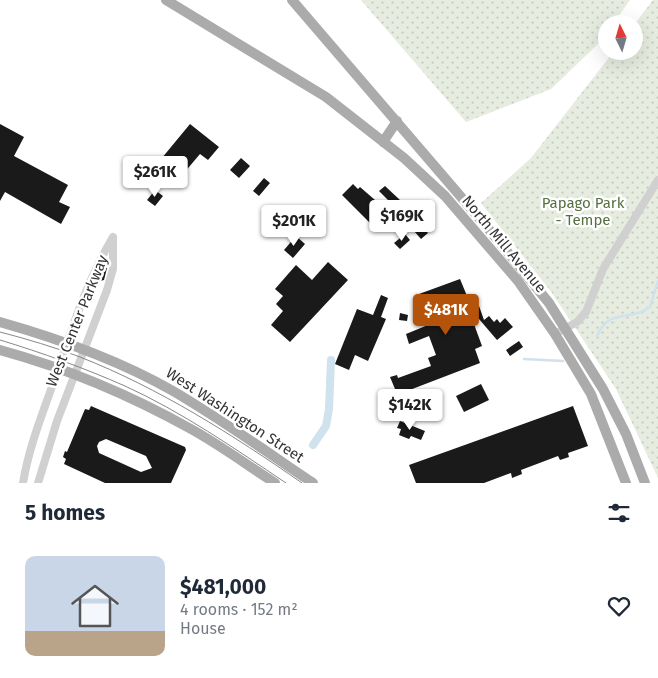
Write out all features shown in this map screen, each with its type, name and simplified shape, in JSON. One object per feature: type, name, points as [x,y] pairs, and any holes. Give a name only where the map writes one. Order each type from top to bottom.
[{"type":"main road","name":"North Mill Avenue","points":[[166,0],[326,98],[383,142],[445,196],[513,275],[555,334],[590,394],[626,483]]},
{"type":"main road","name":"North Mill Avenue","points":[[292,0],[534,283],[565,327],[614,409],[645,483]]},
{"type":"main road","points":[[383,142],[397,121]]},
{"type":"main road","name":"West Washington Street","points":[[0,322],[84,349],[176,392],[313,483]]},
{"type":"main road","points":[[0,350],[74,375],[140,403],[192,429],[275,483]]},
{"type":"street","points":[[555,334],[576,322],[586,312],[603,269],[658,180]]},
{"type":"street","name":"West Center Parkway","points":[[23,483],[38,422],[98,263],[113,237],[113,269],[52,435],[38,483]]},
{"type":"green space","points":[[361,0],[630,0],[619,15],[598,15],[598,44],[551,89],[466,122]]},
{"type":"green space","name":"Papago Park - Tempe","points":[[653,0],[658,0],[658,478],[616,389],[552,293],[481,203],[531,158],[607,60],[643,60],[642,15]]},
{"type":"building","points":[[0,124],[24,137],[14,156],[68,185],[59,202],[70,207],[61,224],[5,192],[0,201]]},
{"type":"building","points":[[190,124],[219,147],[208,160],[200,154],[172,187],[152,170]]},
{"type":"building","points":[[241,158],[250,166],[239,178],[230,170]]},
{"type":"building","points":[[264,178],[270,183],[259,196],[253,191]]},
{"type":"building","points":[[353,184],[358,189],[360,187],[375,200],[372,203],[383,213],[372,225],[342,195]]},
{"type":"building","points":[[385,186],[400,200],[394,206],[379,191]]},
{"type":"building","points":[[155,190],[163,196],[155,206],[147,200]]},
{"type":"building","points":[[421,225],[428,233],[421,239],[414,231]]},
{"type":"building","points":[[405,234],[410,240],[400,249],[394,243]]},
{"type":"building","points":[[296,236],[305,244],[293,258],[284,250]]},
{"type":"building","points":[[328,262],[348,280],[290,342],[271,325],[283,311],[276,304],[283,296],[275,289],[296,265],[312,280]]},
{"type":"building","points":[[104,267],[107,268],[104,280],[100,281],[98,278]]},
{"type":"building","points":[[460,279],[472,308],[479,306],[484,320],[489,316],[494,322],[497,319],[500,323],[505,318],[513,327],[497,340],[467,305],[482,346],[475,349],[480,363],[394,396],[395,399],[382,403],[379,395],[395,389],[390,377],[397,375],[398,378],[431,366],[428,358],[436,355],[429,336],[409,344],[406,334],[428,325],[419,324],[413,307],[422,303],[419,294]]},
{"type":"building","points":[[381,295],[388,298],[381,317],[386,319],[368,361],[355,355],[349,370],[335,364],[357,309],[373,315]]},
{"type":"building","points":[[400,313],[408,315],[407,321],[399,320]]},
{"type":"building","points":[[519,341],[523,347],[510,356],[506,350]]},
{"type":"building","points":[[481,384],[489,400],[464,412],[456,396]]},
{"type":"building","points":[[91,406],[185,447],[186,450],[171,483],[105,483],[64,464],[66,459],[63,457],[65,451],[67,452],[85,409],[89,410]],"holes":[[[106,439],[146,456],[152,468],[141,472],[99,453],[97,446],[99,442]]]},
{"type":"building","points":[[573,406],[588,446],[568,453],[569,457],[560,460],[558,456],[521,470],[522,474],[512,478],[511,473],[484,483],[416,483],[409,465]]},
{"type":"building","points":[[400,421],[425,431],[421,440],[411,436],[409,439],[399,435],[401,429],[397,428]]},
{"type":"waterway","points":[[597,336],[608,321],[621,316],[635,314],[650,307],[658,281]]},
{"type":"waterway","points":[[524,359],[563,361]]},
{"type":"waterway","points":[[313,445],[326,426],[329,409],[331,360]]},
{"type":"tram line","points":[[0,332],[70,353],[138,383],[222,430],[302,483]]},
{"type":"tram line","points":[[0,340],[79,367],[146,396],[207,431],[286,483]]}]
